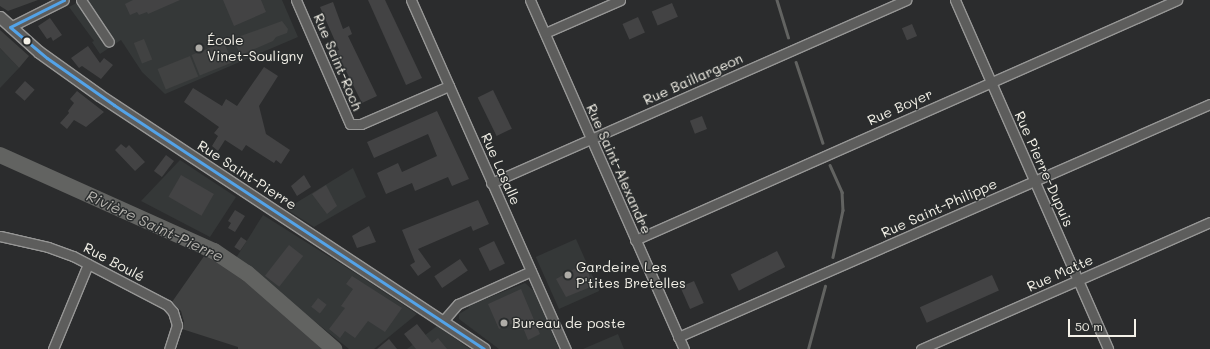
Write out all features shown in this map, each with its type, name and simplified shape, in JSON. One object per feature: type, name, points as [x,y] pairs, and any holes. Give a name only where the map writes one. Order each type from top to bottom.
[{"type":"main road","name":"Rue Saint-Pierre","points":[[0,17],[39,52],[99,95],[484,349]]},
{"type":"street","points":[[10,27],[64,0]]},
{"type":"street","points":[[81,0],[109,42]]},
{"type":"street","name":"Rue Saint-Roch","points":[[296,0],[350,124],[361,124],[449,86]]},
{"type":"street","name":"Rue Lasalle","points":[[411,0],[566,349]]},
{"type":"street","name":"Rue Saint-Alexandre","points":[[530,0],[684,349]]},
{"type":"street","points":[[544,33],[620,0]]},
{"type":"street","name":"Rue Baillargeon","points":[[492,183],[906,0]]},
{"type":"street","name":"Rue Pierre-Dupuis","points":[[955,0],[1108,349]]},
{"type":"street","name":"Rue Boyer","points":[[635,240],[1177,0]]},
{"type":"street","name":"Rue Saint-Philippe","points":[[678,337],[1210,104]]},
{"type":"street","name":"Rue Matte","points":[[921,349],[1210,222]]},
{"type":"street","name":"Rue Boulé","points":[[0,236],[48,247],[88,264],[171,308],[177,325],[169,349]]},
{"type":"street","points":[[53,349],[88,264]]},
{"type":"street","points":[[443,321],[458,304],[531,271]]},
{"type":"shaded area","points":[[0,0],[38,0],[8,11],[0,6]]},
{"type":"shaded area","name":"École Vinet-Souligny","points":[[82,0],[282,0],[298,37],[165,94],[142,72],[121,40],[100,54],[92,42],[94,41],[69,7]]},
{"type":"shaded area","points":[[282,21],[288,29],[287,33],[243,54],[239,52],[234,41],[235,38]]},
{"type":"shaded area","points":[[0,30],[29,56],[19,68],[0,48]]},
{"type":"shaded area","points":[[144,39],[152,59],[142,64],[134,43]]},
{"type":"shaded area","points":[[224,42],[232,62],[200,76],[192,55]]},
{"type":"shaded area","points":[[0,48],[19,68],[0,88]]},
{"type":"shaded area","points":[[190,56],[198,76],[166,90],[158,69]]},
{"type":"shaded area","points":[[180,160],[236,197],[210,237],[141,201]]},
{"type":"shaded area","points":[[353,168],[366,197],[314,227],[286,209]]},
{"type":"shaded area","points":[[263,215],[417,314],[374,349],[349,349],[236,258]]},
{"type":"shaded area","name":"Gardeire Les P'tites Bretelles","points":[[576,239],[599,291],[559,309],[536,257]]},
{"type":"shaded area","points":[[207,252],[243,279],[324,349],[238,349],[238,347],[182,329],[184,322],[181,311],[172,302]]},
{"type":"shaded area","points":[[525,283],[535,292],[559,349],[499,349],[459,319],[459,314],[469,308],[468,306]]},
{"type":"shaded area","points":[[437,326],[470,349],[407,349]]},
{"type":"shaded area","points":[[618,334],[624,349],[583,349]]},
{"type":"building","points":[[133,0],[180,0],[148,14],[147,12],[139,15],[137,12],[130,15],[125,4]]},
{"type":"building","points":[[223,0],[261,0],[266,12],[234,26]]},
{"type":"building","points":[[368,0],[385,0],[422,78],[406,85]]},
{"type":"building","points":[[333,2],[343,29],[349,26],[352,34],[348,36],[377,96],[362,103],[336,51],[339,50],[320,7]]},
{"type":"building","points":[[672,3],[678,17],[658,25],[652,12]]},
{"type":"building","points":[[638,17],[645,33],[629,39],[622,24]]},
{"type":"building","points":[[50,18],[62,35],[53,41],[51,37],[47,39],[38,26]]},
{"type":"building","points":[[912,24],[917,36],[907,40],[902,28]]},
{"type":"building","points":[[88,46],[100,63],[104,58],[113,65],[101,79],[82,66],[79,68],[71,58]]},
{"type":"building","points":[[264,67],[278,76],[259,106],[266,134],[290,150],[281,164],[276,160],[274,163],[246,145],[242,151],[225,140],[218,151],[212,146],[218,136],[214,133],[219,127],[184,102],[193,88],[222,106],[226,99],[237,106]]},
{"type":"building","points":[[25,81],[35,90],[25,101],[15,92]]},
{"type":"building","points":[[493,90],[512,129],[497,136],[478,97]]},
{"type":"building","points":[[77,91],[104,112],[86,127],[74,120],[67,129],[60,123],[69,113],[68,111],[74,103],[70,99]]},
{"type":"building","points":[[437,111],[469,179],[452,186],[448,177],[415,191],[412,183],[386,194],[377,173],[398,163],[402,172],[437,156],[428,134],[374,158],[367,142]]},
{"type":"building","points":[[702,116],[707,129],[695,134],[690,121]]},
{"type":"building","points":[[121,144],[126,148],[129,145],[145,162],[135,171],[115,150]]},
{"type":"building","points":[[166,155],[174,161],[162,177],[154,171]]},
{"type":"building","points":[[181,175],[214,194],[201,216],[168,197]]},
{"type":"building","points":[[304,175],[311,187],[297,196],[291,186]]},
{"type":"building","points":[[326,185],[337,206],[327,214],[312,194]]},
{"type":"building","points":[[478,200],[489,224],[473,231],[471,226],[418,249],[431,267],[418,276],[410,265],[415,262],[402,230]]},
{"type":"building","points":[[235,210],[245,216],[235,232],[228,228],[231,223],[228,221]]},
{"type":"building","points":[[369,226],[376,242],[357,248],[352,236]]},
{"type":"building","points":[[241,237],[247,241],[240,251],[234,247]]},
{"type":"building","points":[[494,241],[505,263],[490,271],[479,248]]},
{"type":"building","points":[[289,245],[303,256],[279,287],[265,276]]},
{"type":"building","points":[[777,251],[785,267],[739,291],[731,275]]},
{"type":"building","points":[[460,259],[468,271],[442,288],[434,276]]},
{"type":"building","points":[[585,263],[593,286],[566,297],[556,279]]},
{"type":"building","points":[[992,275],[999,291],[927,323],[920,307]]},
{"type":"building","points":[[352,276],[402,308],[385,332],[368,321],[355,338],[345,331],[340,338],[329,329],[345,308],[341,306],[353,289],[346,284]]},
{"type":"building","points":[[694,281],[704,303],[690,309],[680,287]]},
{"type":"building","points":[[521,289],[540,334],[528,340],[520,320],[499,329],[488,304]]},
{"type":"building","points":[[318,298],[327,305],[320,313],[311,307]]},
{"type":"building","points":[[417,324],[432,343],[438,338],[447,349],[416,349],[404,334]]},
{"type":"building","points":[[389,339],[397,349],[377,349]]},
{"type":"waterway","points":[[777,0],[788,37]]},
{"type":"waterway","points":[[796,62],[823,143]]},
{"type":"waterway","name":"Rivière Saint-Pierre","points":[[0,155],[214,251],[247,273],[334,349]]},
{"type":"waterway","points":[[830,165],[842,192],[843,210],[833,257]]},
{"type":"waterway","points":[[808,349],[825,286]]},
{"type":"transit line","points":[[64,0],[10,27],[47,58],[114,105],[484,349]]},
{"type":"place","name":"École Vinet-Souligny","points":[[199,48]]},
{"type":"place","name":"Gardeire Les P'tites Bretelles","points":[[568,275]]},
{"type":"place","name":"Bureau de poste","points":[[504,323]]}]
